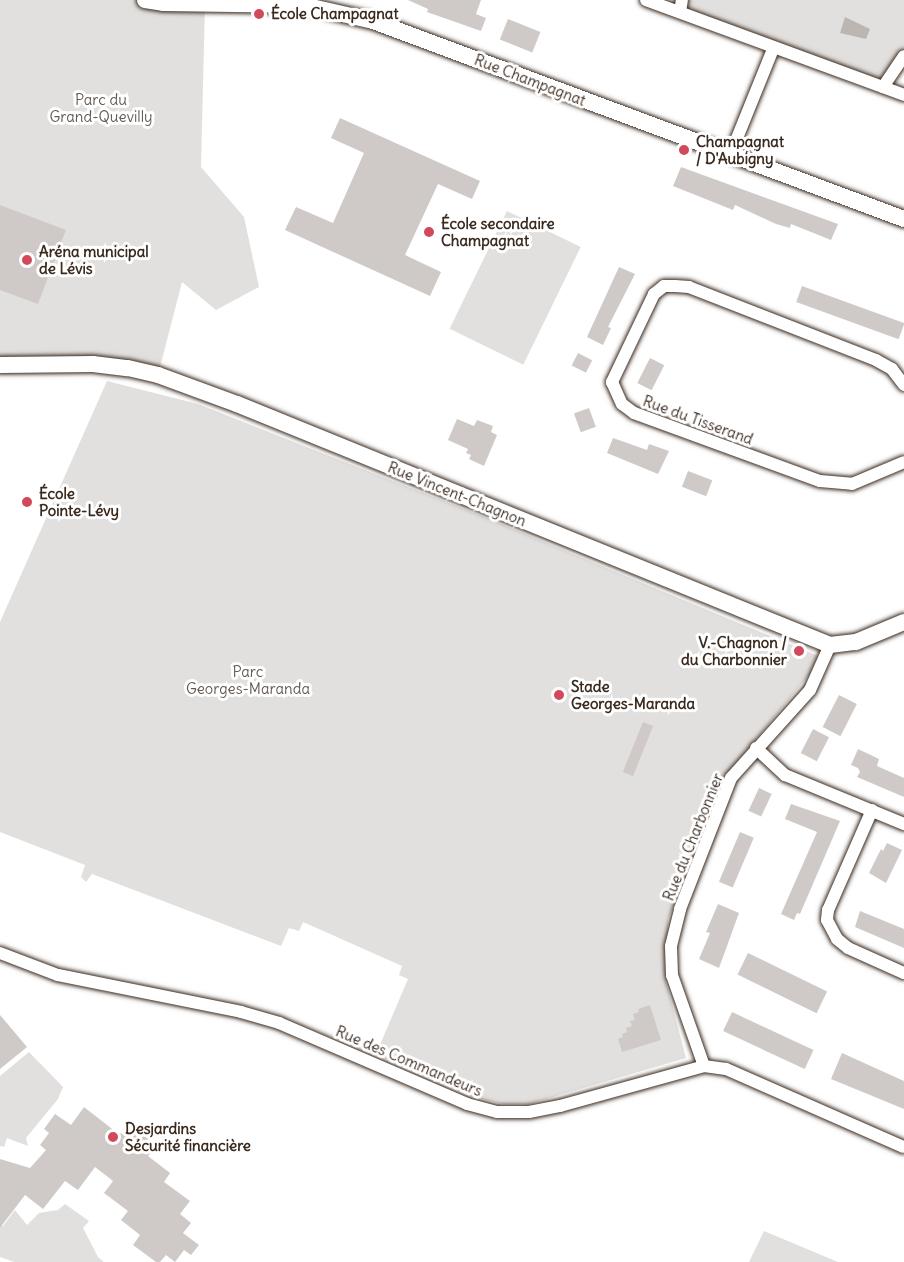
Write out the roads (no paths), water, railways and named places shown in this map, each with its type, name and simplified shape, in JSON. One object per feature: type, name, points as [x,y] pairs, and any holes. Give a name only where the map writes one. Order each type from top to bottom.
[{"type":"street","name":"Rue Champagnat","points":[[145,0],[305,3],[373,21],[904,219]]},
{"type":"street","points":[[646,0],[681,6],[773,49],[904,95]]},
{"type":"street","points":[[730,153],[773,49]]},
{"type":"street","points":[[884,87],[904,56]]},
{"type":"street","name":"Rue du Tisserand","points":[[904,385],[892,369],[876,360],[689,287],[675,286],[664,286],[654,294],[612,382],[622,404],[634,413],[820,481],[852,483],[904,462]]},
{"type":"street","name":"Rue Vincent-Chagnon","points":[[0,365],[93,364],[128,368],[158,375],[237,404],[830,645]]},
{"type":"street","points":[[830,645],[856,642],[904,622]]},
{"type":"street","name":"Rue du Charbonnier","points":[[704,1066],[672,975],[671,946],[680,909],[730,778],[810,690],[830,645]]},
{"type":"street","points":[[756,748],[785,775],[904,824]]},
{"type":"street","points":[[872,810],[828,910],[827,920],[837,939],[848,948],[904,973]]},
{"type":"street","name":"Rue des Commandeurs","points":[[0,954],[58,975],[241,1012],[279,1023],[467,1104],[497,1112],[529,1112],[560,1107],[704,1066],[726,1069],[904,1146]]},
{"type":"place","name":"École Champagnat","points":[[259,14]]},
{"type":"place","name":"Champagnat / D'Aubigny","points":[[684,150]]},
{"type":"place","name":"École secondaire Champagnat","points":[[429,232]]},
{"type":"place","name":"Aréna municipal de Lévis","points":[[27,260]]},
{"type":"place","name":"École Pointe-Lévy","points":[[27,502]]},
{"type":"place","name":"V.-Chagnon / du Charbonnier","points":[[799,651]]},
{"type":"place","name":"Stade Georges-Maranda","points":[[559,695]]},
{"type":"place","name":"Desjardins Sécurité financière","points":[[113,1137]]},
{"type":"park label","name":"Parc du Grand-Quevilly","points":[[101,108]]},
{"type":"park label","name":"Parc Georges-Maranda","points":[[248,680]]}]
